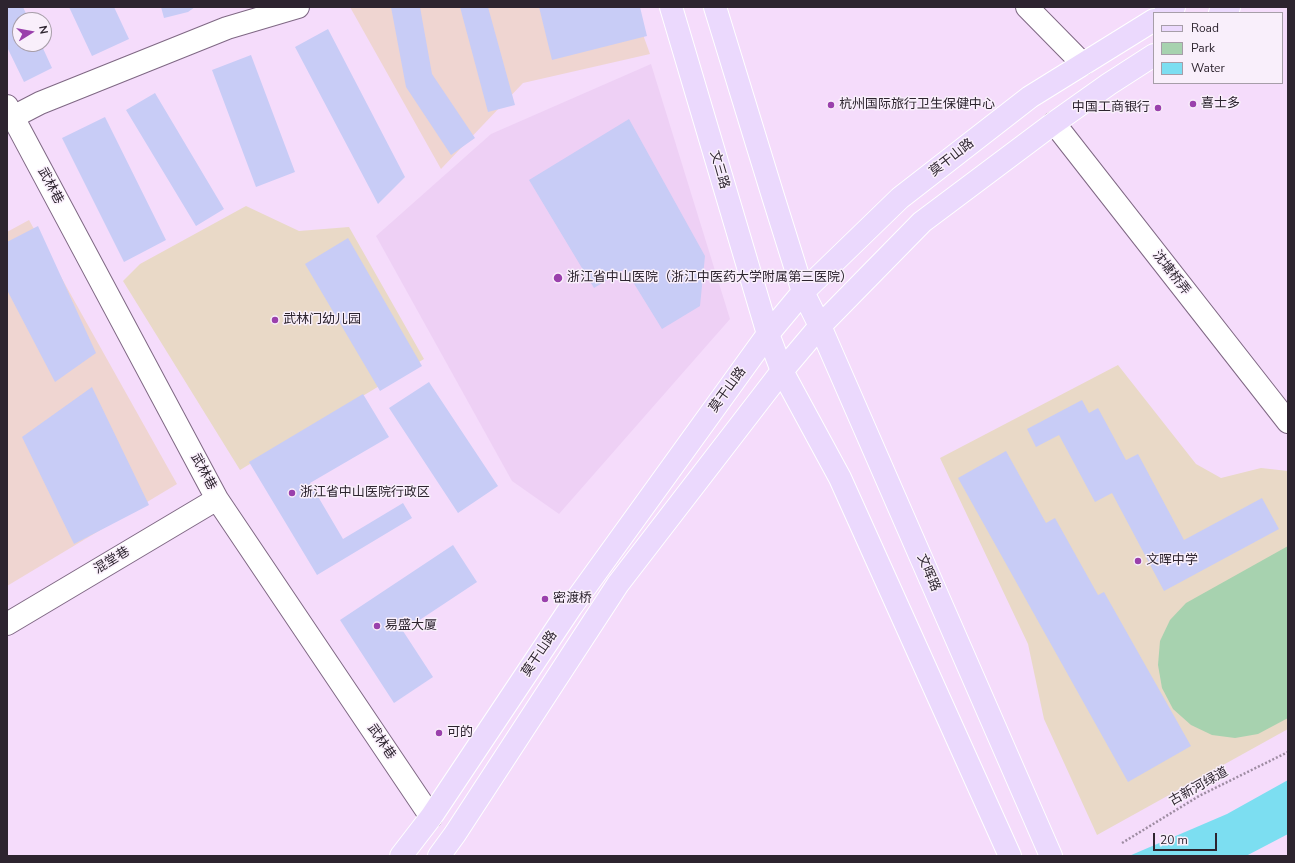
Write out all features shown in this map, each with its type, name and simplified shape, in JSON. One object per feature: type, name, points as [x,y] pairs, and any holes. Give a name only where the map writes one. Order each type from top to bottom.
[{"type":"main road","name":"文三路","points":[[671,7],[768,334]]},
{"type":"main road","points":[[715,7],[803,292]]},
{"type":"main road","name":"莫干山路","points":[[401,856],[431,817],[571,607],[768,334],[803,292],[900,198],[1030,97],[1153,21]]},
{"type":"main road","name":"莫干山路","points":[[439,856],[455,834],[618,584],[782,371],[820,326],[922,222],[1054,123],[1109,84],[1153,56]]},
{"type":"main road","name":"文晖路","points":[[803,292],[820,326],[1051,856]]},
{"type":"main road","points":[[768,334],[782,371],[840,478],[1010,856]]},
{"type":"street","points":[[10,112],[40,103],[226,28],[298,7]]},
{"type":"street","points":[[1027,7],[1083,64]]},
{"type":"street","name":"武林巷","points":[[10,112],[217,499],[431,817]]},
{"type":"street","name":"沈塘桥弄","points":[[1054,123],[1288,422]]},
{"type":"street","name":"混堂巷","points":[[7,624],[217,499]]},
{"type":"path","name":"古新河绿道","points":[[1122,844],[1199,796],[1288,752]]},
{"type":"shaded area","points":[[350,7],[633,7],[650,54],[523,83],[441,169]]},
{"type":"shaded area","name":"浙江省中山医院（浙江中医药大学附属第三医院）","points":[[651,64],[730,319],[559,514],[512,481],[376,236],[491,134]]},
{"type":"shaded area","name":"武林门幼儿园","points":[[246,206],[299,231],[349,227],[424,359],[240,470],[123,281],[140,264]]},
{"type":"shaded area","points":[[29,220],[177,484],[7,586],[7,232]]},
{"type":"shaded area","name":"文晖中学","points":[[1118,365],[1196,464],[1221,478],[1261,468],[1288,471],[1288,729],[1097,835],[1044,719],[1028,644],[940,458]]},
{"type":"green space","points":[[1288,546],[1288,718],[1258,734],[1235,738],[1212,735],[1191,725],[1173,709],[1162,688],[1158,665],[1160,641],[1170,620],[1186,603]]},
{"type":"water","points":[[1288,780],[1288,834],[1246,856],[1129,856],[1227,814]]},
{"type":"building","points":[[7,7],[23,7],[25,12],[12,12],[12,52],[45,52],[52,68],[24,82],[7,47]]},
{"type":"building","points":[[69,7],[114,7],[129,39],[92,56]]},
{"type":"building","points":[[161,7],[195,7],[188,12],[164,18]]},
{"type":"building","points":[[391,7],[420,7],[432,74],[475,138],[451,155],[406,87]]},
{"type":"building","points":[[460,7],[488,7],[515,105],[488,112]]},
{"type":"building","points":[[539,7],[640,7],[647,36],[552,60]]},
{"type":"building","points":[[328,29],[405,177],[378,204],[295,47]]},
{"type":"building","points":[[251,55],[295,172],[256,187],[212,70]]},
{"type":"building","points":[[155,93],[224,209],[196,226],[126,110]]},
{"type":"building","points":[[105,117],[166,240],[124,262],[62,138]]},
{"type":"building","points":[[629,119],[705,256],[700,306],[662,329],[625,269],[594,288],[529,180]]},
{"type":"building","points":[[38,226],[96,353],[55,382],[7,290],[7,242]]},
{"type":"building","points":[[348,238],[422,366],[380,391],[305,264]]},
{"type":"building","points":[[429,382],[498,486],[458,513],[389,408]]},
{"type":"building","points":[[92,387],[149,505],[74,544],[22,437]]},
{"type":"building","name":"浙江省中山医院行政区","points":[[363,394],[389,437],[310,483],[343,539],[403,503],[412,518],[317,575],[249,462]]},
{"type":"building","points":[[1082,400],[1089,413],[1098,408],[1126,460],[1138,454],[1184,540],[1262,498],[1279,529],[1164,591],[1112,493],[1095,502],[1059,435],[1036,447],[1027,429]]},
{"type":"building","points":[[1006,451],[1046,523],[1055,518],[1098,595],[1104,592],[1191,746],[1128,782],[958,478]]},
{"type":"building","name":"易盛大厦","points":[[453,545],[477,582],[403,631],[433,677],[394,703],[340,620]]},
{"type":"place","name":"喜士多","points":[[1193,104]]},
{"type":"place","name":"杭州国际旅行卫生保健中心","points":[[831,105]]},
{"type":"place","name":"中国工商银行","points":[[1158,108]]},
{"type":"place","name":"浙江省中山医院（浙江中医药大学附属第三医院）","points":[[558,278]]},
{"type":"place","name":"武林门幼儿园","points":[[275,320]]},
{"type":"place","name":"浙江省中山医院行政区","points":[[292,493]]},
{"type":"place","name":"文晖中学","points":[[1138,561]]},
{"type":"place","name":"密渡桥","points":[[545,599]]},
{"type":"place","name":"易盛大厦","points":[[377,626]]},
{"type":"place","name":"可的","points":[[439,733]]}]
